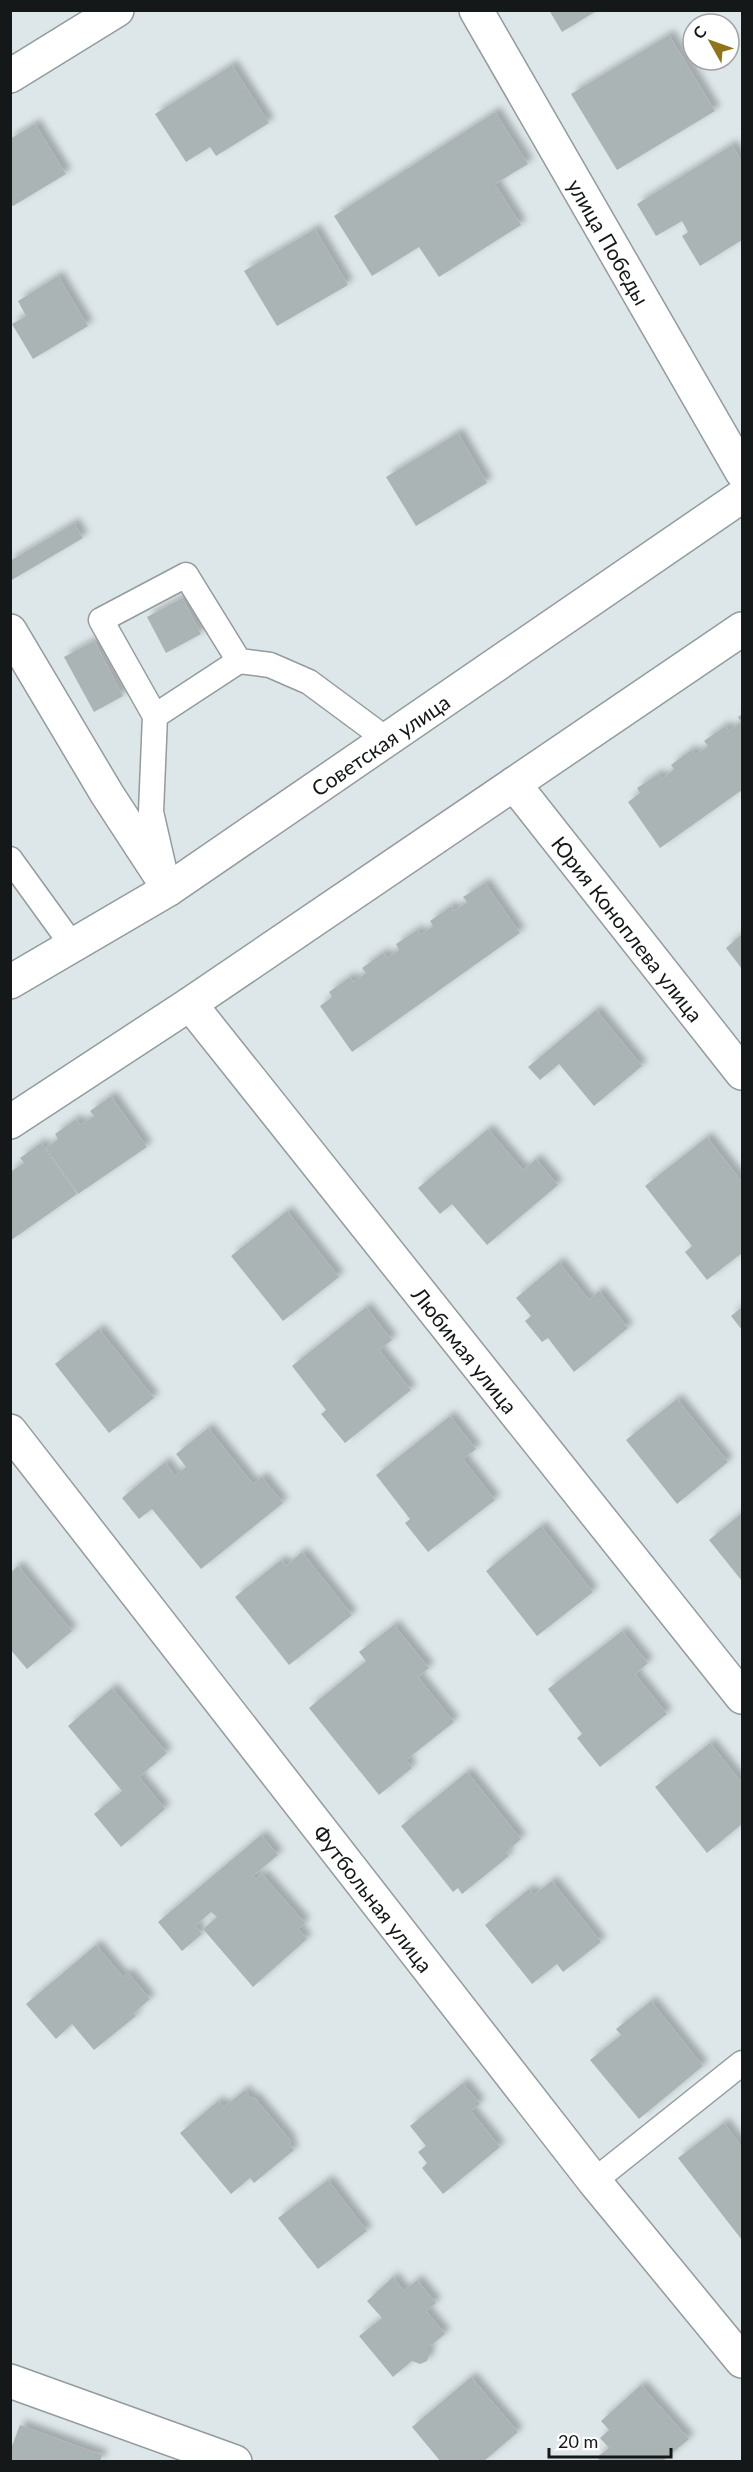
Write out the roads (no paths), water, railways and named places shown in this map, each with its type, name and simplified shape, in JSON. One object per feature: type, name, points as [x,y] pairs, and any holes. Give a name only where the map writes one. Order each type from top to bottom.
[{"type":"street","points":[[10,76],[117,10]]},
{"type":"street","name":"улица Победы","points":[[476,10],[742,472]]},
{"type":"street","name":"Советская улица","points":[[10,982],[169,889],[742,496]]},
{"type":"street","points":[[10,1122],[190,1004],[742,629]]},
{"type":"street","points":[[10,631],[107,794],[169,889]]},
{"type":"street","name":"Юрия Коноплева улица","points":[[514,784],[742,1073]]},
{"type":"street","name":"Любимая улица","points":[[190,1004],[742,1697]]},
{"type":"street","name":"Футбольная улица","points":[[10,1431],[594,2181],[742,2361]]},
{"type":"street","points":[[10,2381],[235,2462]]},
{"type":"lane","points":[[169,889],[151,812],[155,716],[101,620],[186,575],[239,661]]},
{"type":"lane","points":[[155,716],[239,661],[270,665],[309,682],[386,739]]},
{"type":"lane","points":[[10,859],[73,946]]},
{"type":"lane","points":[[594,2181],[742,2063]]}]
